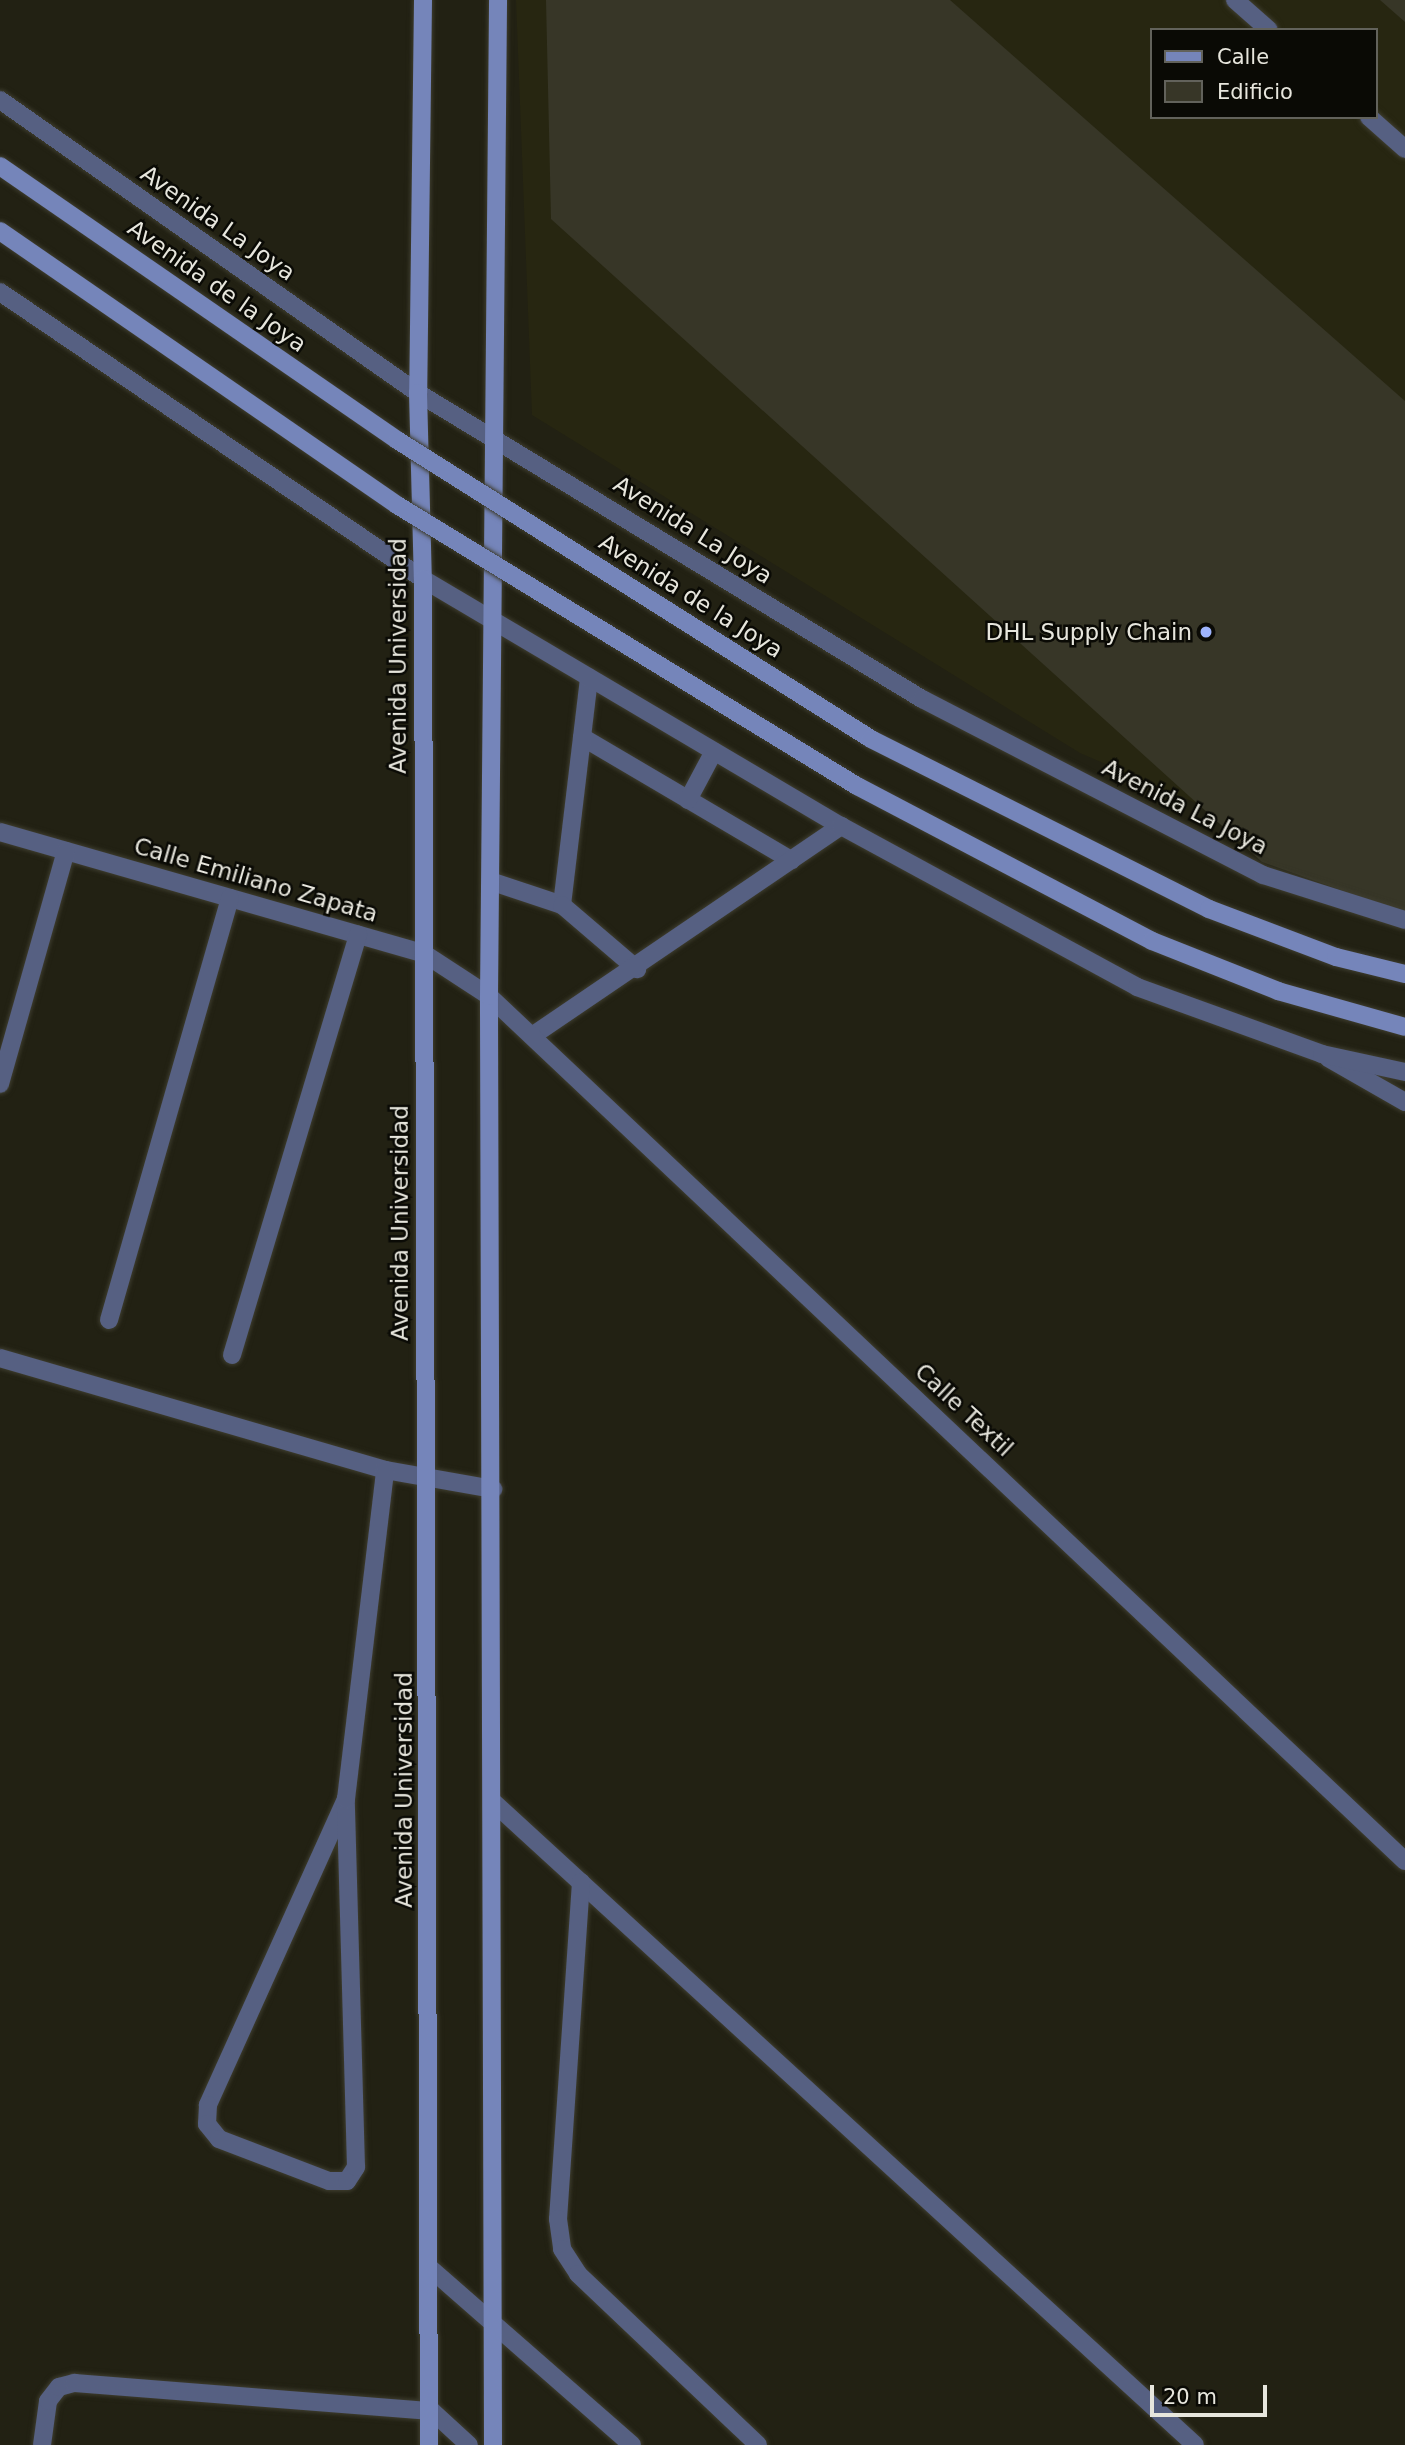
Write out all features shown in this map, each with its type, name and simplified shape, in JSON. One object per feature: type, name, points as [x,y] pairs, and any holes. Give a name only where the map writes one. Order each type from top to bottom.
[{"type":"main road","name":"Avenida Universidad","points":[[423,0],[418,393],[423,579],[432,2411],[429,2445]]},
{"type":"main road","points":[[493,2445],[493,1489],[489,996],[496,623],[498,0]]},
{"type":"main road","name":"Avenida de la Joya","points":[[0,166],[397,440],[871,738],[1209,909],[1336,957],[1405,974]]},
{"type":"main road","points":[[0,231],[397,505],[858,786],[1152,941],[1278,991],[1405,1027]]},
{"type":"street","points":[[1235,0],[1267,28]]},
{"type":"street","name":"Avenida La Joya","points":[[0,100],[418,393],[922,699],[1263,875],[1405,920]]},
{"type":"street","points":[[1371,119],[1405,149]]},
{"type":"street","points":[[0,292],[423,579],[841,826],[1137,987],[1322,1054],[1405,1072]]},
{"type":"street","points":[[562,905],[589,678]]},
{"type":"street","points":[[582,737],[791,860]]},
{"type":"street","points":[[688,800],[714,751]]},
{"type":"street","points":[[532,1036],[637,969],[841,826]]},
{"type":"street","name":"Calle Emiliano Zapata","points":[[0,832],[423,953],[489,996]]},
{"type":"street","points":[[0,1084],[66,851]]},
{"type":"street","points":[[493,882],[562,905],[637,969]]},
{"type":"street","points":[[109,1320],[230,898]]},
{"type":"street","points":[[232,1355],[358,934]]},
{"type":"street","name":"Calle Textil","points":[[489,996],[1405,1861]]},
{"type":"street","points":[[1322,1054],[1405,1102]]},
{"type":"street","points":[[0,1358],[386,1470],[493,1489]]},
{"type":"street","points":[[346,1799],[208,2105],[207,2124],[219,2140],[329,2181],[347,2181],[356,2167],[346,1799],[386,1470]]},
{"type":"street","points":[[492,1801],[1195,2445]]},
{"type":"street","points":[[581,1882],[558,2219],[562,2249],[578,2274],[758,2445]]},
{"type":"street","points":[[431,2269],[494,2320],[632,2445]]},
{"type":"street","points":[[42,2445],[48,2401],[59,2387],[74,2383],[432,2411],[469,2445]]},
{"type":"shaded area","name":"DHL Supply Chain","points":[[516,0],[1405,0],[1405,893],[1080,753],[532,415]]},
{"type":"building","name":"DHL Supply Chain","points":[[546,0],[950,0],[1405,401],[1405,913],[1262,862],[551,219]]},
{"type":"building","points":[[1380,0],[1405,0],[1405,22]]},
{"type":"place","name":"DHL Supply Chain","points":[[1206,632]]}]
